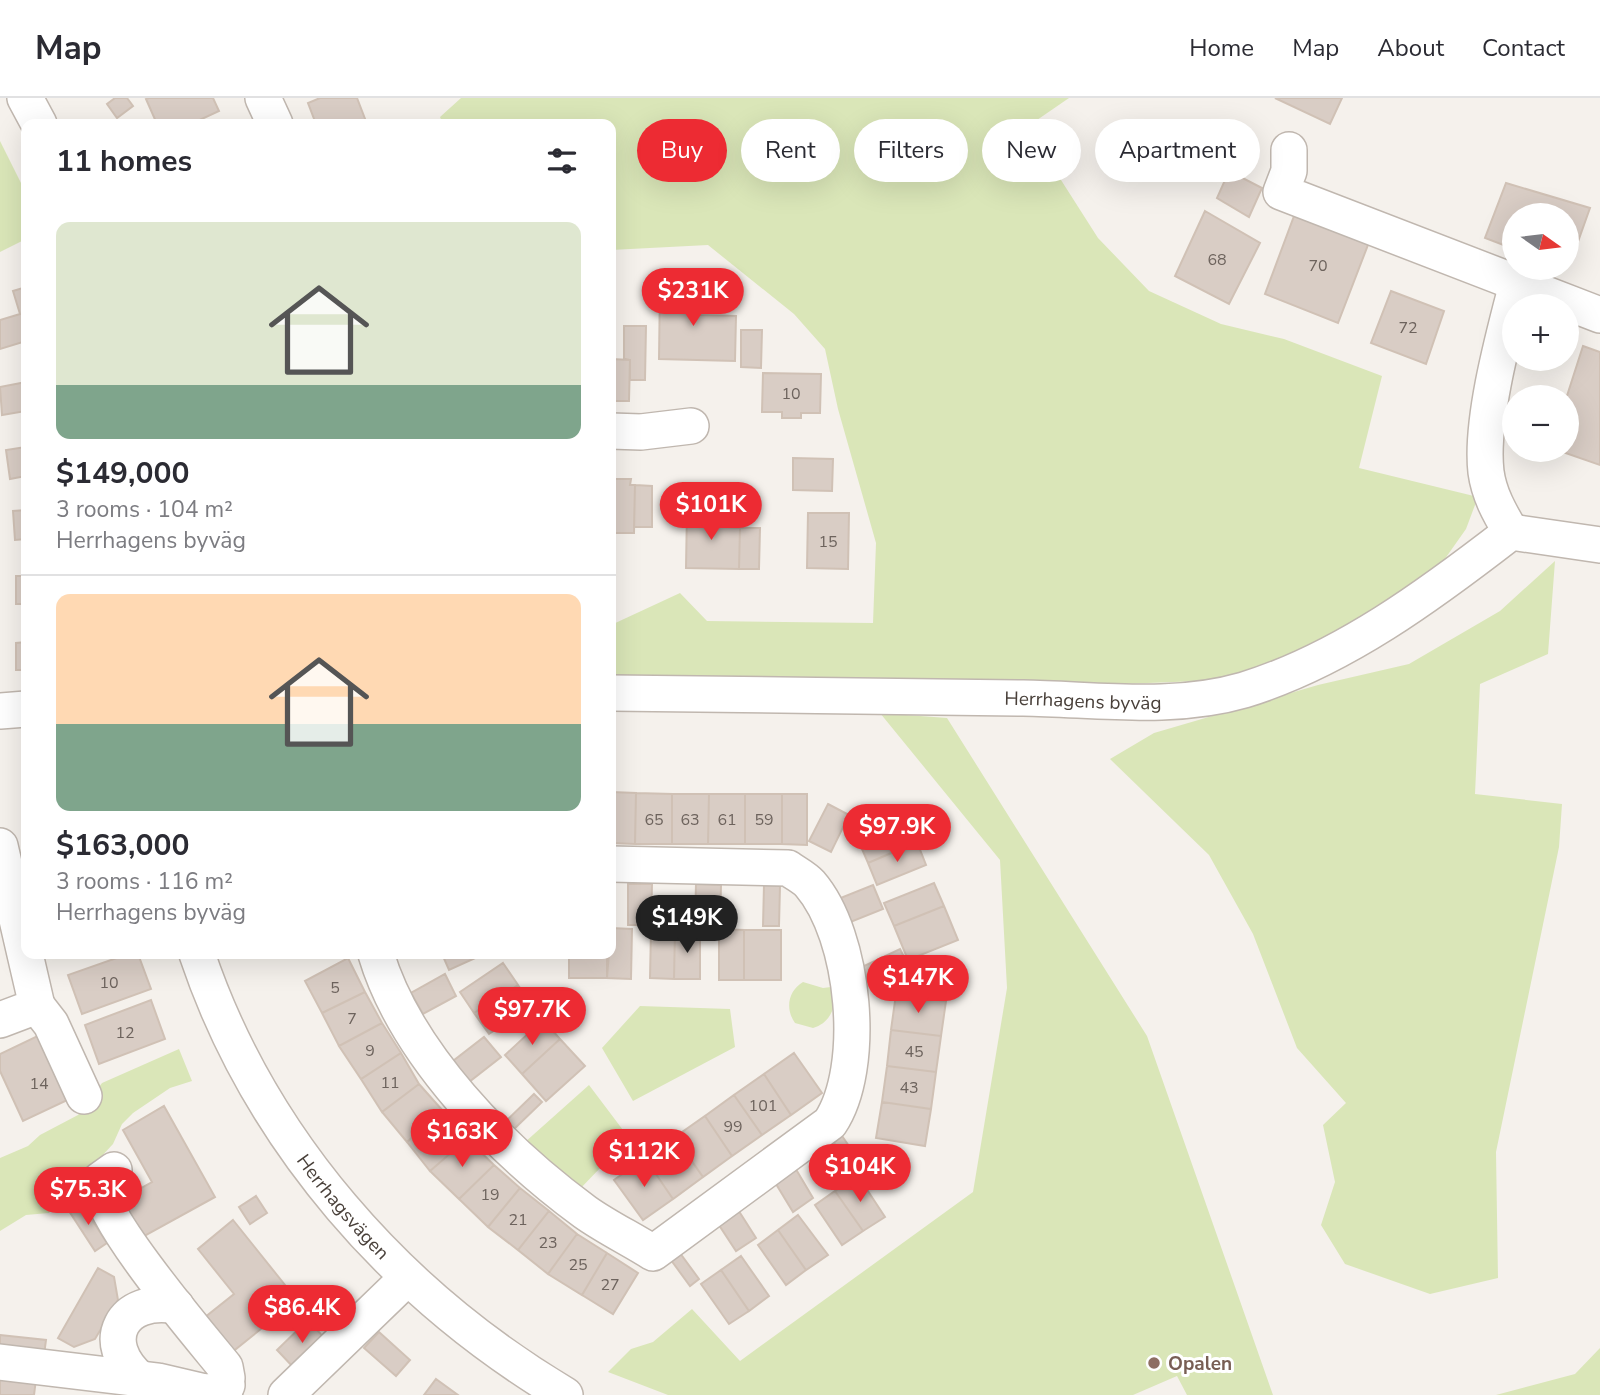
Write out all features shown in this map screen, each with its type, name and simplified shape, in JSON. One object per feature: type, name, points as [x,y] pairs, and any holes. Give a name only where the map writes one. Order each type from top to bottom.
[{"type":"street","points":[[25,98],[36,119]]},
{"type":"street","points":[[263,98],[273,119]]},
{"type":"street","points":[[1289,150],[1289,171],[1281,192],[1600,315]]},
{"type":"street","points":[[1517,284],[1499,352],[1488,432],[1486,471],[1494,504],[1511,532],[1600,545]]},
{"type":"street","points":[[616,431],[641,432],[691,426]]},
{"type":"street","name":"Herrhagens byväg","points":[[616,693],[1031,698],[1140,703],[1195,700],[1243,690],[1330,654],[1450,580],[1511,532]]},
{"type":"street","points":[[0,711],[21,709]]},
{"type":"street","points":[[0,846],[21,937]]},
{"type":"street","points":[[378,959],[399,1008],[435,1063],[482,1121],[585,1212],[653,1253],[830,1123],[843,1104],[854,1009],[847,970],[829,917],[810,884],[788,868],[616,864]]},
{"type":"street","points":[[26,959],[37,1006],[51,1024],[84,1096]]},
{"type":"street","name":"Herrhagsvägen","points":[[199,959],[220,1012],[254,1080],[296,1149],[350,1217],[406,1279],[465,1329],[565,1395]]},
{"type":"street","points":[[0,1020],[37,1006]]},
{"type":"street","points":[[0,1362],[57,1382],[140,1379],[205,1392],[231,1392],[225,1367],[176,1306],[103,1201],[99,1188],[100,1180],[114,1170]]},
{"type":"street","points":[[140,1257],[117,1345],[121,1356],[140,1379]]},
{"type":"street","points":[[286,1395],[406,1279]]},
{"type":"street","points":[[57,1382],[149,1304],[176,1306]]},
{"type":"green space","points":[[461,98],[1069,98],[1038,119],[982,119],[982,182],[1062,182],[1098,238],[1149,291],[1221,324],[1284,339],[1382,376],[1359,468],[1478,497],[1466,529],[1430,580],[1316,647],[1226,680],[1043,687],[616,675],[616,623],[680,593],[707,621],[873,623],[876,543],[838,409],[825,349],[794,314],[708,245],[616,250],[616,119],[441,119]]},
{"type":"green space","points":[[0,141],[21,183],[21,242],[0,252]]},
{"type":"green space","points":[[1555,561],[1548,654],[1480,684],[1475,794],[1562,804],[1559,847],[1496,1152],[1498,1278],[1430,1294],[1345,1264],[1321,1225],[1335,1182],[1323,1125],[1346,1103],[1297,1048],[1253,934],[1209,855],[1110,759],[1154,733],[1318,685],[1409,664],[1500,611]]},
{"type":"green space","points":[[880,713],[947,718],[1147,1036],[1273,1395],[1187,1395],[1177,1376],[1133,1395],[668,1395],[608,1372],[631,1349],[653,1342],[692,1309],[740,1361],[973,1192],[1007,988],[1000,860]]},
{"type":"green space","points":[[803,982],[823,988],[839,986],[829,1017],[813,1028],[795,1023],[790,1012],[791,995]]},
{"type":"green space","points":[[640,1006],[730,1009],[735,1047],[633,1101],[602,1048]]},
{"type":"green space","points":[[179,1049],[192,1081],[170,1088],[133,1113],[122,1124],[113,1144],[49,1213],[26,1215],[0,1231],[0,1158],[28,1146],[40,1135],[78,1115],[102,1083]]},
{"type":"green space","points":[[589,1085],[629,1138],[577,1192],[524,1143]]},
{"type":"green space","points":[[1600,1348],[1600,1395],[1496,1395],[1575,1374]]},
{"type":"building","points":[[115,98],[127,98],[133,106],[117,118],[107,104]]},
{"type":"building","points":[[213,98],[219,111],[202,119],[155,119],[146,99]]},
{"type":"building","points":[[320,98],[357,98],[365,119],[314,119],[308,103]]},
{"type":"building","points":[[1275,98],[1342,98],[1330,124]]},
{"type":"building","points":[[1224,182],[1250,182],[1262,188],[1249,217],[1217,198]]},
{"type":"building","points":[[1506,183],[1573,203],[1502,203],[1502,244],[1485,238]]},
{"type":"building","points":[[1579,205],[1590,208],[1579,239]]},
{"type":"building","points":[[1297,208],[1371,237],[1338,323],[1265,294]]},
{"type":"building","points":[[1205,211],[1260,243],[1229,304],[1175,276]]},
{"type":"building","points":[[660,285],[699,286],[698,315],[736,316],[735,361],[659,359]]},
{"type":"building","points":[[21,289],[21,343],[0,349],[0,320],[20,314],[13,291]]},
{"type":"building","points":[[1391,291],[1444,311],[1426,364],[1371,343]]},
{"type":"building","points":[[624,326],[646,326],[645,380],[630,380],[630,360],[624,359]]},
{"type":"building","points":[[741,330],[762,330],[761,368],[741,367]]},
{"type":"building","points":[[1583,346],[1600,352],[1600,465],[1579,458],[1579,385],[1570,385],[1575,371],[1579,371]]},
{"type":"building","points":[[616,359],[630,360],[629,401],[616,401]]},
{"type":"building","points":[[763,373],[821,374],[820,413],[801,413],[801,418],[782,418],[782,412],[762,412]]},
{"type":"building","points":[[21,383],[21,412],[2,415],[0,387]]},
{"type":"building","points":[[21,448],[21,477],[10,479],[6,450]]},
{"type":"building","points":[[793,458],[833,459],[832,491],[793,490]]},
{"type":"building","points":[[616,479],[631,479],[630,485],[635,485],[634,533],[616,533]]},
{"type":"building","points":[[635,485],[652,486],[652,527],[634,527]]},
{"type":"building","points":[[21,510],[21,539],[15,540],[13,511]]},
{"type":"building","points":[[687,510],[722,511],[722,527],[740,528],[739,569],[686,568]]},
{"type":"building","points":[[808,513],[849,513],[848,569],[807,568]]},
{"type":"building","points":[[740,528],[760,528],[759,569],[739,569]]},
{"type":"building","points":[[16,576],[21,576],[21,604],[16,604]]},
{"type":"building","points":[[21,642],[21,670],[16,670],[16,643]]},
{"type":"building","points":[[616,792],[636,793],[635,844],[616,843]]},
{"type":"building","points":[[636,793],[672,794],[672,844],[635,844]]},
{"type":"building","points":[[672,794],[709,794],[708,844],[672,844]]},
{"type":"building","points":[[709,794],[745,794],[745,844],[708,844]]},
{"type":"building","points":[[745,794],[782,794],[782,844],[745,844]]},
{"type":"building","points":[[782,794],[807,794],[807,845],[782,844]]},
{"type":"building","points":[[828,804],[849,815],[831,852],[809,841]]},
{"type":"building","points":[[903,807],[917,842],[868,863],[853,828]]},
{"type":"building","points":[[917,842],[926,865],[877,885],[868,863]]},
{"type":"building","points":[[934,883],[944,906],[894,926],[884,903]]},
{"type":"building","points":[[628,884],[652,884],[651,925],[628,925]]},
{"type":"building","points":[[696,884],[721,885],[720,925],[695,924]]},
{"type":"building","points":[[764,885],[780,886],[779,926],[763,926]]},
{"type":"building","points":[[873,885],[883,909],[843,925],[833,901]]},
{"type":"building","points":[[944,906],[958,940],[908,960],[894,926]]},
{"type":"building","points":[[616,928],[632,929],[631,979],[607,978],[609,959],[616,959]]},
{"type":"building","points":[[719,929],[744,930],[744,980],[719,980]]},
{"type":"building","points":[[651,930],[675,930],[674,979],[650,978]]},
{"type":"building","points":[[675,930],[700,931],[700,979],[674,979]]},
{"type":"building","points":[[744,930],[781,930],[781,980],[744,980]]},
{"type":"building","points":[[900,949],[906,961],[867,978],[862,967]]},
{"type":"building","points":[[114,959],[140,959],[151,989],[82,1014],[68,975]]},
{"type":"building","points":[[348,959],[365,992],[322,1013],[305,981]]},
{"type":"building","points":[[444,959],[473,959],[449,970]]},
{"type":"building","points":[[569,959],[607,959],[607,978],[569,978]]},
{"type":"building","points":[[503,963],[518,985],[474,1013],[460,992]]},
{"type":"building","points":[[445,974],[456,996],[423,1014],[411,993]]},
{"type":"building","points":[[518,985],[532,1005],[489,1034],[474,1013]]},
{"type":"building","points":[[365,992],[382,1023],[339,1046],[322,1013]]},
{"type":"building","points":[[896,994],[946,1001],[941,1036],[891,1030]]},
{"type":"building","points":[[151,1000],[165,1039],[99,1064],[85,1025]]},
{"type":"building","points":[[543,1020],[560,1039],[522,1074],[505,1055]]},
{"type":"building","points":[[382,1023],[401,1053],[361,1079],[339,1046]]},
{"type":"building","points":[[891,1030],[941,1036],[936,1072],[887,1066]]},
{"type":"building","points":[[48,1031],[78,1095],[23,1121],[0,1071],[0,1054]]},
{"type":"building","points":[[484,1037],[501,1057],[469,1082],[453,1061]]},
{"type":"building","points":[[560,1039],[585,1066],[546,1101],[522,1074]]},
{"type":"building","points":[[401,1053],[419,1084],[382,1112],[361,1079]]},
{"type":"building","points":[[794,1053],[822,1093],[791,1115],[764,1074]]},
{"type":"building","points":[[887,1066],[936,1072],[931,1109],[882,1102]]},
{"type":"building","points":[[764,1074],[791,1115],[762,1135],[734,1095]]},
{"type":"building","points":[[419,1084],[443,1111],[407,1142],[382,1112]]},
{"type":"building","points":[[534,1094],[542,1102],[513,1130],[505,1122]]},
{"type":"building","points":[[734,1095],[762,1135],[732,1156],[705,1116]]},
{"type":"building","points":[[882,1102],[931,1109],[925,1146],[876,1138]]},
{"type":"building","points":[[164,1106],[215,1197],[139,1239],[118,1201],[152,1182],[123,1130]]},
{"type":"building","points":[[443,1111],[467,1139],[430,1171],[407,1142]]},
{"type":"building","points":[[705,1116],[732,1156],[703,1177],[675,1137]]},
{"type":"building","points":[[840,1133],[862,1165],[853,1171],[831,1138]]},
{"type":"building","points":[[675,1137],[703,1177],[673,1199],[645,1158]]},
{"type":"building","points":[[467,1139],[494,1165],[459,1199],[430,1171]]},
{"type":"building","points":[[645,1158],[673,1199],[643,1220],[614,1180]]},
{"type":"building","points":[[494,1165],[520,1188],[488,1227],[459,1199]]},
{"type":"building","points":[[794,1166],[813,1198],[793,1212],[773,1179]]},
{"type":"building","points":[[858,1176],[885,1217],[863,1231],[835,1191]]},
{"type":"building","points":[[520,1188],[549,1211],[518,1250],[488,1227]]},
{"type":"building","points":[[835,1191],[863,1231],[842,1245],[815,1205]]},
{"type":"building","points":[[256,1196],[267,1213],[250,1224],[239,1207]]},
{"type":"building","points":[[81,1203],[107,1243],[95,1251],[69,1211]]},
{"type":"building","points":[[735,1205],[756,1238],[736,1251],[715,1219]]},
{"type":"building","points":[[549,1211],[577,1234],[548,1274],[518,1250]]},
{"type":"building","points":[[798,1215],[828,1255],[806,1270],[778,1230]]},
{"type":"building","points":[[233,1220],[297,1300],[231,1353],[204,1318],[234,1294],[198,1249]]},
{"type":"building","points":[[778,1230],[806,1270],[786,1285],[758,1245]]},
{"type":"building","points":[[577,1234],[607,1253],[582,1295],[548,1274]]},
{"type":"building","points":[[677,1249],[699,1279],[690,1286],[668,1256]]},
{"type":"building","points":[[607,1253],[638,1273],[613,1314],[582,1295]]},
{"type":"building","points":[[741,1256],[769,1296],[749,1311],[721,1270]]},
{"type":"building","points":[[98,1268],[114,1277],[118,1300],[95,1339],[74,1347],[58,1338]]},
{"type":"building","points":[[721,1270],[749,1311],[729,1324],[701,1284]]},
{"type":"building","points":[[337,1294],[355,1313],[337,1330],[319,1310]]},
{"type":"building","points":[[308,1320],[326,1340],[295,1369],[277,1350]]},
{"type":"building","points":[[379,1332],[410,1360],[396,1376],[364,1348]]},
{"type":"building","points":[[0,1335],[46,1340],[44,1355],[0,1350]]},
{"type":"building","points":[[0,1374],[36,1379],[34,1395],[0,1395]]},
{"type":"building","points":[[436,1379],[458,1395],[424,1395]]},
{"type":"place","name":"Opalen","points":[[1154,1363]]}]
